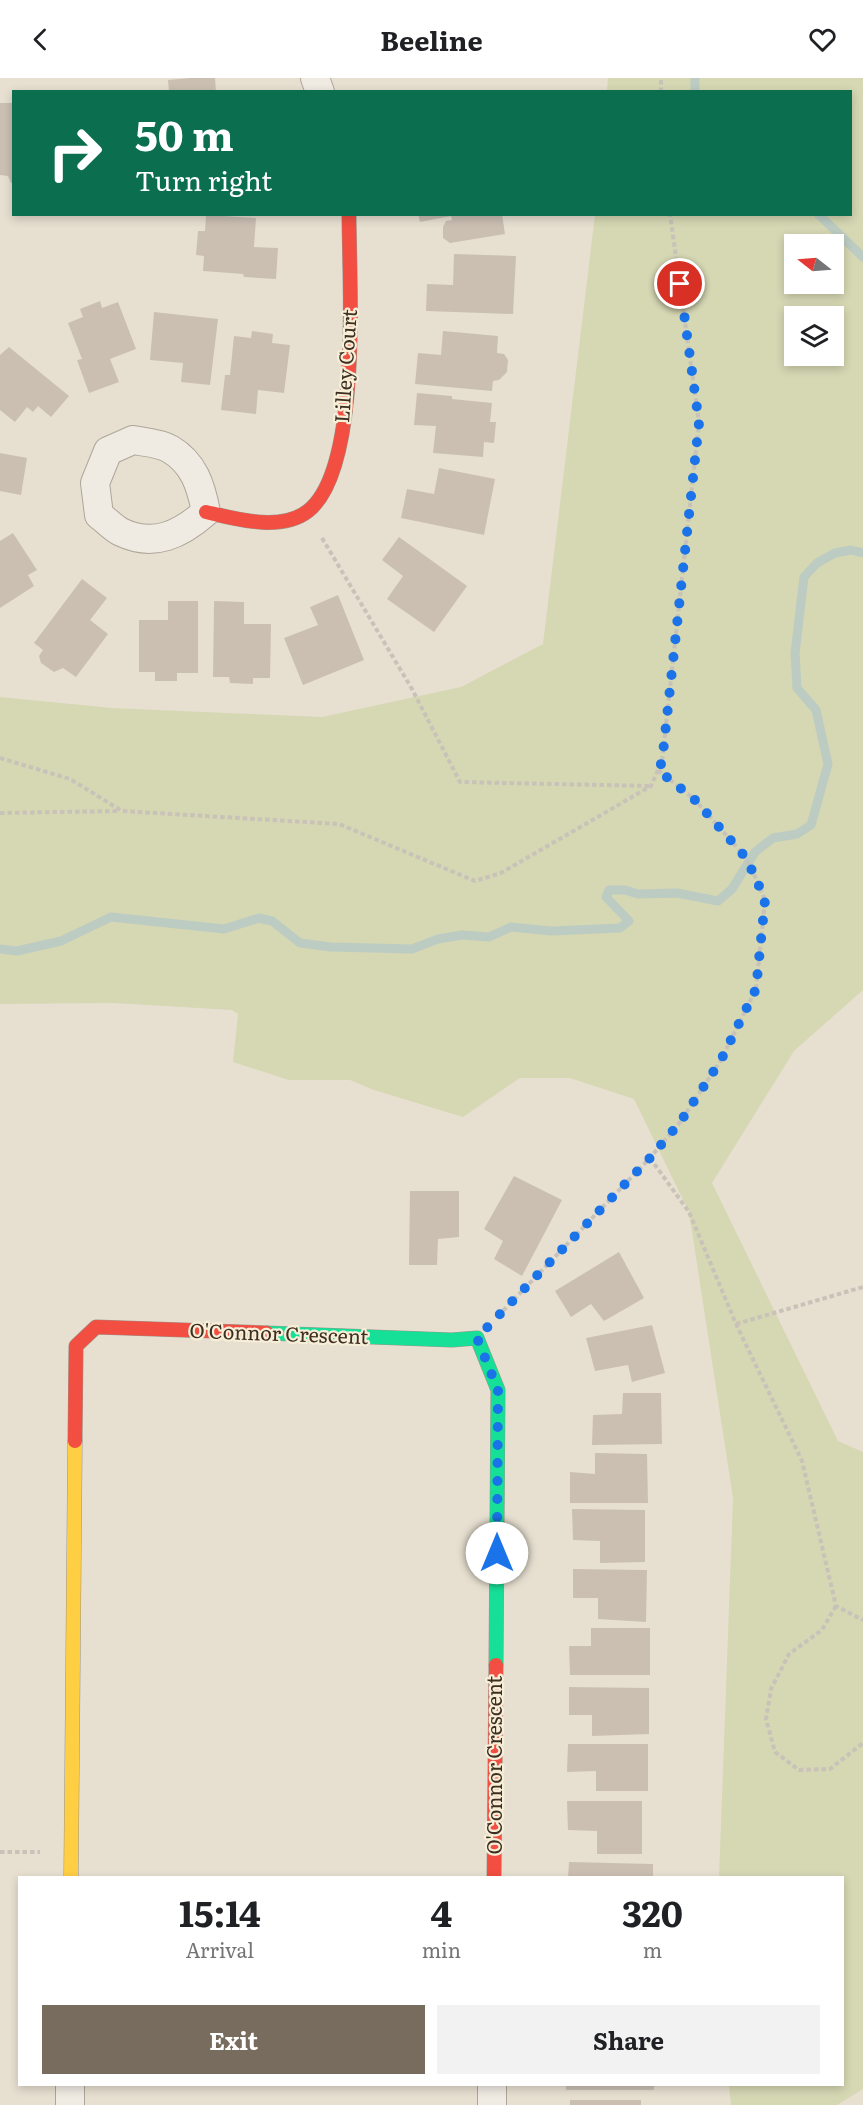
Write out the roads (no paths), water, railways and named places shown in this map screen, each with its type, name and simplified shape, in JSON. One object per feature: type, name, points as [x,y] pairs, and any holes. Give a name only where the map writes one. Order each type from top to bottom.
[{"type":"street","name":"Lilley Court","points":[[206,512],[246,522],[288,521],[307,512],[323,496],[338,458],[350,377],[349,216]]},
{"type":"street","name":"O'Connor Crescent","points":[[71,1876],[76,1346],[96,1327],[452,1340],[477,1338],[498,1390],[494,1876]]},
{"type":"street","points":[[70,2086],[70,2105]]},
{"type":"street","points":[[492,2086],[492,2105]]},
{"type":"waterway","points":[[695,78],[695,90]]},
{"type":"waterway","points":[[820,216],[863,257]]},
{"type":"waterway","points":[[0,949],[17,951],[61,941],[111,917],[224,929],[259,918],[272,921],[300,943],[331,947],[412,949],[438,939],[462,935],[489,937],[511,927],[551,931],[620,928],[629,921],[606,897],[609,890],[625,890],[638,894],[677,893],[718,901],[732,889],[755,852],[773,838],[797,834],[811,825],[828,764],[816,710],[797,688],[795,653],[804,577],[817,563],[835,553],[851,550],[863,553]]}]
